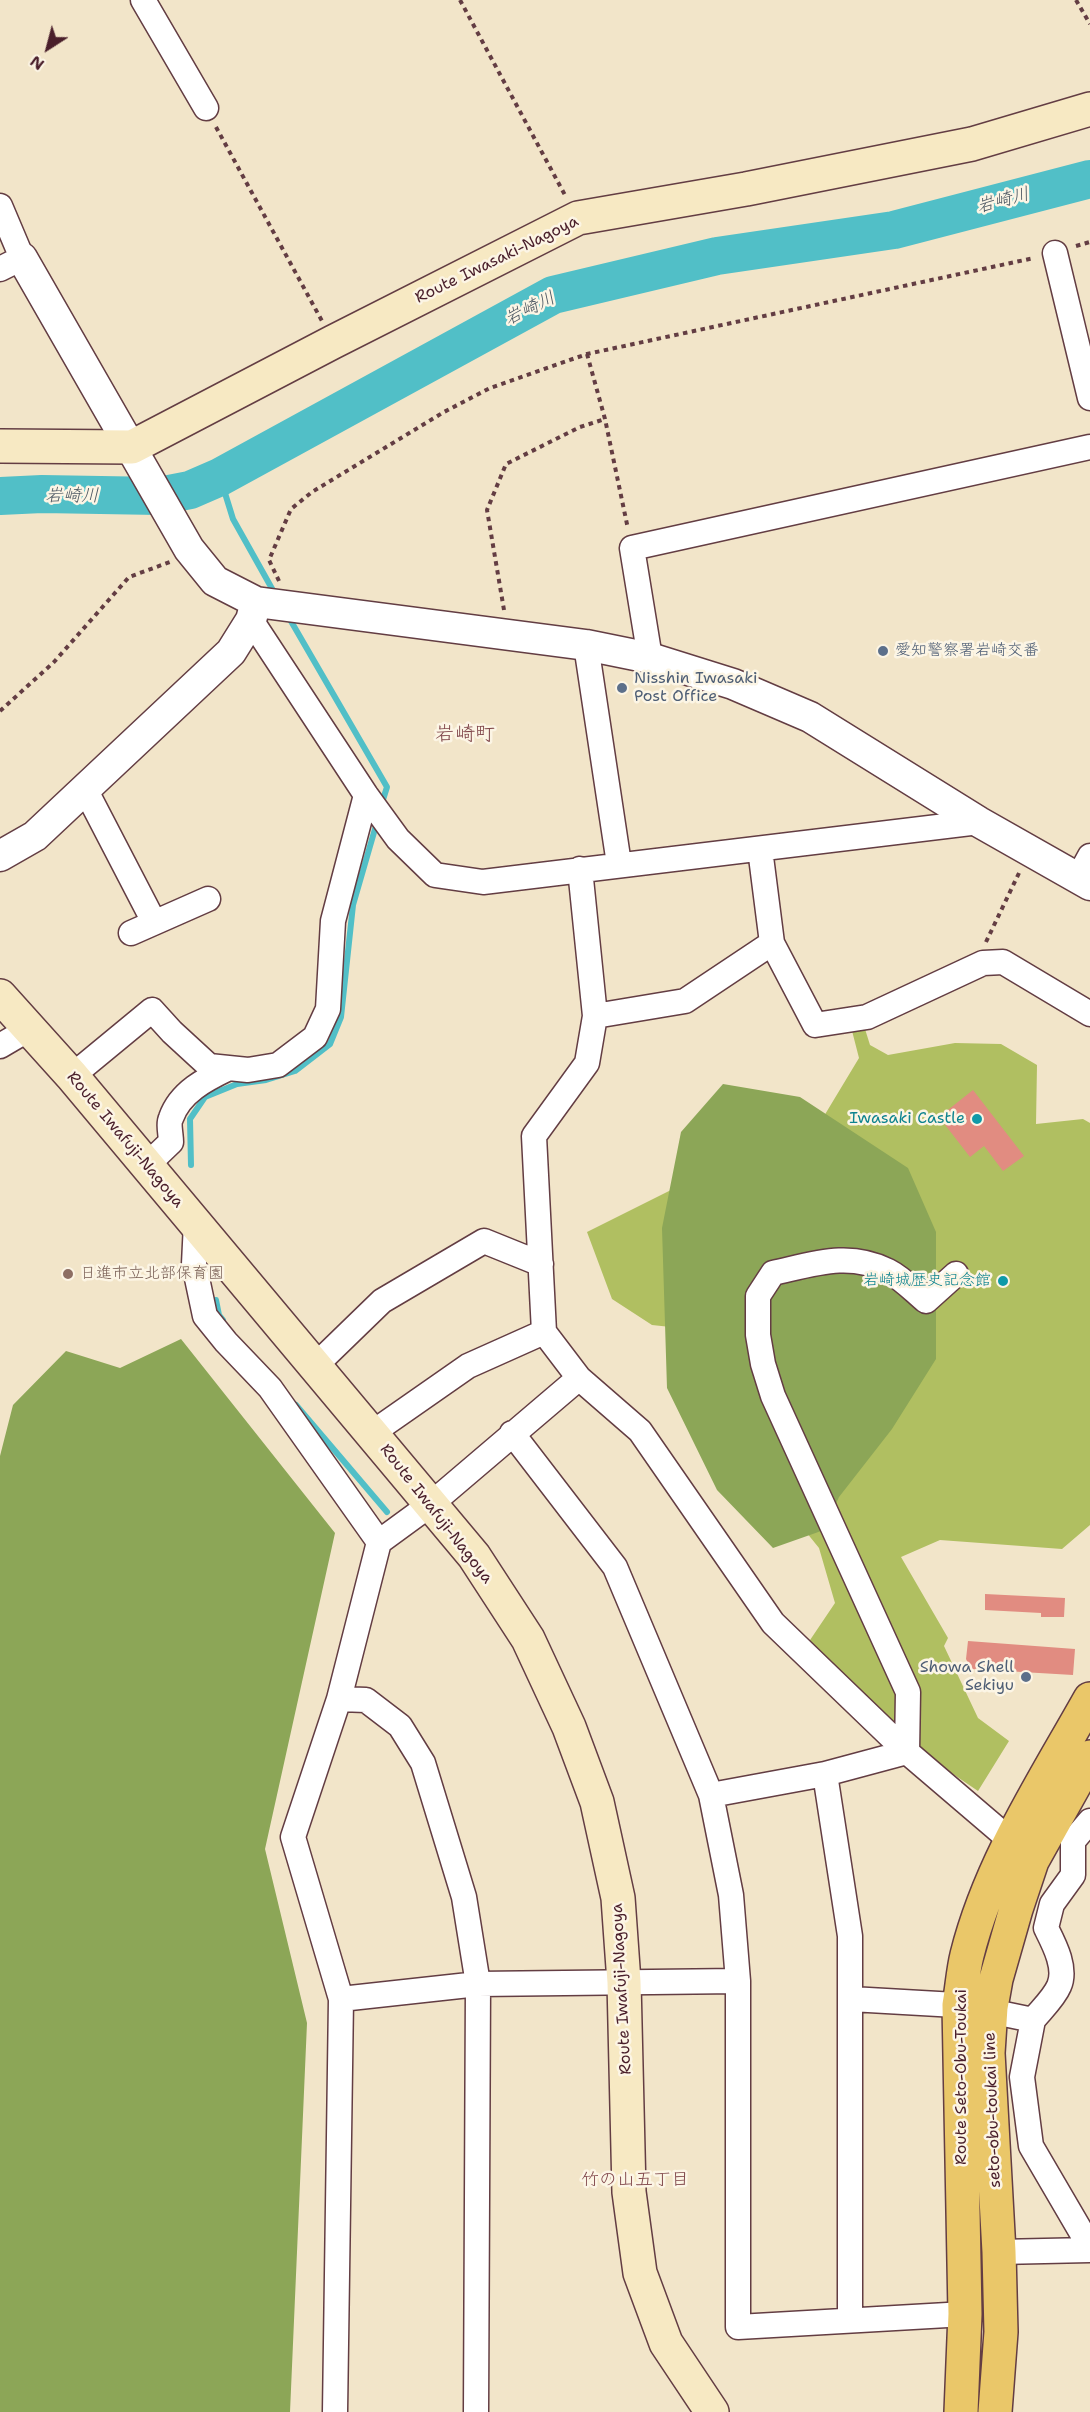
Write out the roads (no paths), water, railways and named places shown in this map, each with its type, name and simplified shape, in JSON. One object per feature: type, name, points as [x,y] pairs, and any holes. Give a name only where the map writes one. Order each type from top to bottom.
[{"type":"main road","name":"Route Iwasaki-Nagoya","points":[[0,446],[136,456],[333,342],[578,218],[746,189],[972,144],[1090,109]]},
{"type":"main road","name":"Route Iwafuji-Nagoya","points":[[0,996],[72,1076],[474,1556],[528,1639],[570,1727],[597,1802],[616,1888],[624,1982],[629,2192],[640,2273],[666,2343],[712,2412]]},
{"type":"main road","name":"Route Seto-Obu-Toukai","points":[[961,2412],[964,2314],[959,2005],[966,1956],[984,1900],[1010,1840],[1090,1699]]},
{"type":"main road","name":"seto-obu-toukai line","points":[[995,2412],[1001,2332],[988,2053],[991,2007],[996,1979],[1032,1861],[1090,1757]]},
{"type":"street","points":[[143,0],[206,108]]},
{"type":"street","points":[[0,206],[11,264],[136,456],[191,551],[215,582],[270,607],[586,645],[650,658],[733,684],[810,717],[1030,851],[1086,873]]},
{"type":"street","points":[[1055,253],[1090,398]]},
{"type":"street","points":[[650,658],[632,548],[1090,447]]},
{"type":"street","points":[[0,856],[35,836],[86,789],[231,652],[270,607]]},
{"type":"street","points":[[270,607],[376,808],[398,839],[435,875],[483,882],[979,822]]},
{"type":"street","points":[[586,645],[619,864]]},
{"type":"street","points":[[86,789],[154,922]]},
{"type":"street","points":[[72,1076],[152,1010],[209,1066],[248,1070],[278,1065],[315,1037],[328,1008],[333,921],[376,808]]},
{"type":"street","points":[[760,849],[772,943],[814,1025],[867,1017],[983,963],[1003,962],[1090,1014]]},
{"type":"street","points":[[580,869],[595,1016],[586,1063],[534,1136],[544,1332],[579,1378],[640,1431],[773,1623],[907,1752],[1010,1840]]},
{"type":"street","points":[[131,933],[208,898]]},
{"type":"street","points":[[595,1016],[685,1000],[772,943]]},
{"type":"street","points":[[0,1046],[29,1029]]},
{"type":"street","points":[[147,1165],[171,1142],[170,1119],[183,1098],[204,1081],[229,1068]]},
{"type":"street","points":[[196,1223],[194,1264],[205,1316],[226,1342],[270,1388],[379,1542]]},
{"type":"street","points":[[315,1366],[382,1301],[484,1240],[541,1264]]},
{"type":"street","points":[[907,1752],[908,1692],[773,1396],[763,1364],[758,1335],[758,1296],[773,1273],[827,1262],[855,1259],[890,1272],[926,1301],[956,1274]]},
{"type":"street","points":[[372,1433],[468,1366],[544,1332]]},
{"type":"street","points":[[335,2412],[341,1998],[293,1837],[339,1700],[379,1542],[430,1504],[579,1378]]},
{"type":"street","points":[[512,1433],[615,1567],[711,1795],[731,1895],[738,1981],[738,2327],[964,2314]]},
{"type":"street","points":[[339,1700],[366,1700],[400,1726],[423,1763],[464,1897],[478,1984],[480,2409]]},
{"type":"street","points":[[711,1795],[825,1774],[907,1752]]},
{"type":"street","points":[[825,1774],[850,1936],[850,2319]]},
{"type":"street","points":[[999,2252],[1090,2248],[1031,2146],[1022,2078],[1033,2020],[1059,1986],[1060,1965],[1055,1945],[1046,1928],[1052,1904],[1081,1876],[1073,1841],[1090,1821]]},
{"type":"street","points":[[341,1998],[478,1984],[738,1981]]},
{"type":"street","points":[[850,1999],[991,2007],[1004,2014],[1033,2020]]},
{"type":"waterway","name":"岩崎川","points":[[0,496],[42,494],[159,496],[190,490],[220,477],[553,295],[717,256],[894,230],[1090,179]]},
{"type":"waterway","points":[[220,477],[233,519],[275,594]]},
{"type":"waterway","points":[[288,616],[387,787],[381,806]]},
{"type":"waterway","points":[[191,1165],[190,1119],[205,1097],[237,1084],[266,1080],[295,1071],[330,1044],[341,1017],[353,905],[377,822]]},
{"type":"waterway","points":[[216,1300],[219,1315],[223,1320]]},
{"type":"waterway","points":[[296,1405],[387,1512]]},
{"type":"place","name":"愛知警察署岩崎交番","points":[[883,651]]},
{"type":"place","name":"Nisshin Iwasaki Post Office","points":[[622,688]]},
{"type":"place","name":"Iwasaki Castle","points":[[977,1119]]},
{"type":"place","name":"日進市立北部保育園","points":[[68,1274]]},
{"type":"place","name":"岩崎城歴史記念館","points":[[1003,1281]]},
{"type":"place","name":"Showa Shell Sekiyu","points":[[1026,1677]]},
{"type":"district","name":"岩崎町","points":[[465,735]]},
{"type":"district","name":"竹の山五丁目","points":[[635,2180]]}]
